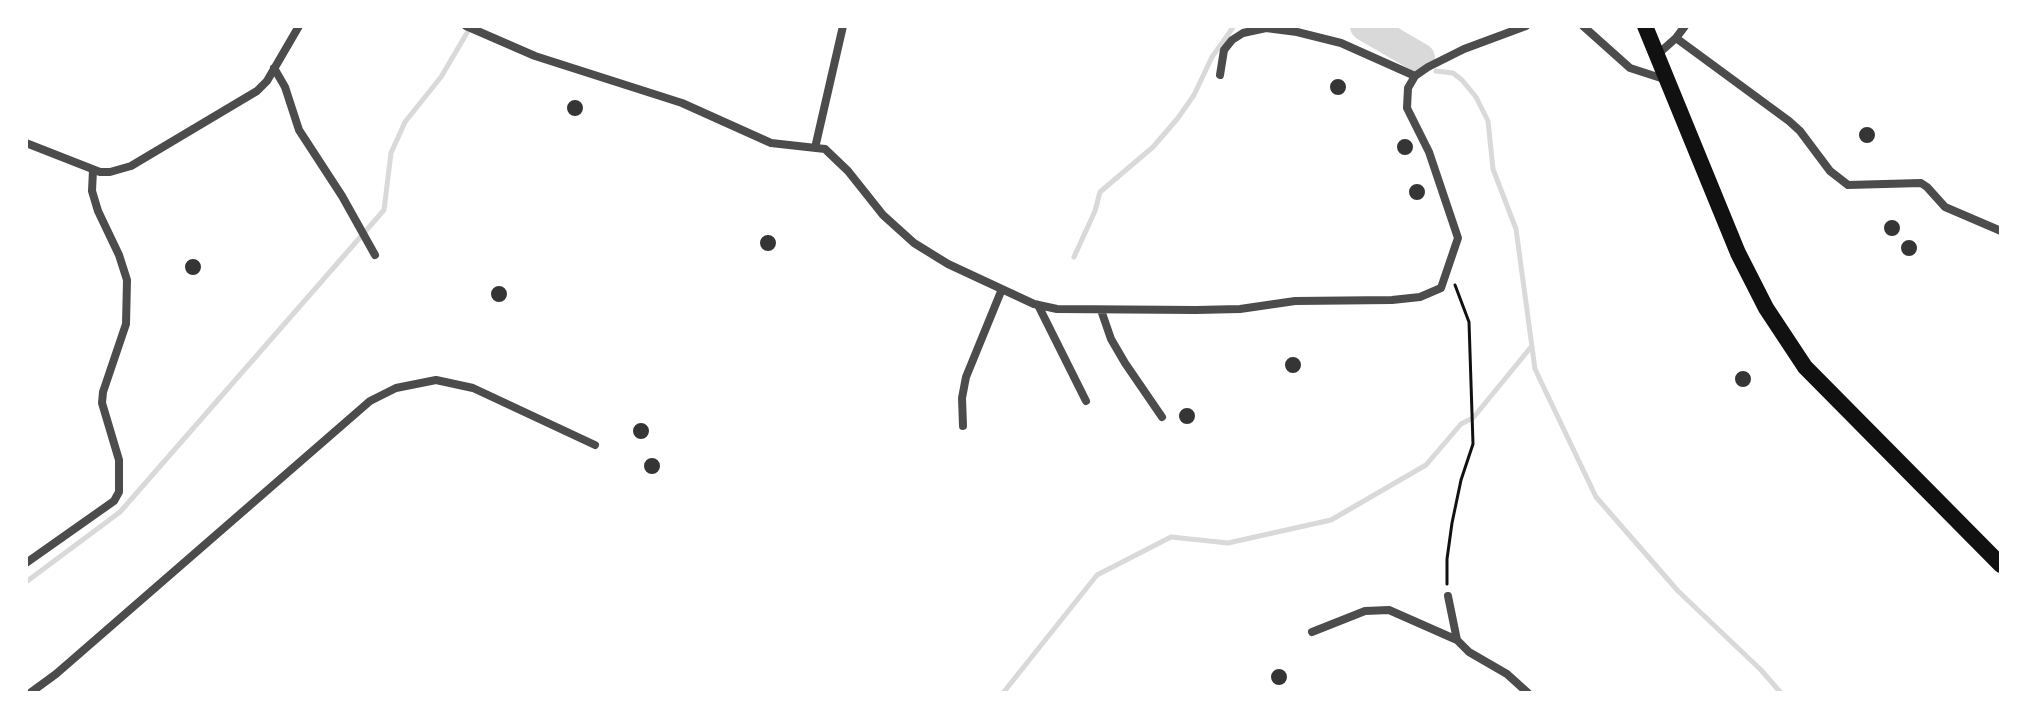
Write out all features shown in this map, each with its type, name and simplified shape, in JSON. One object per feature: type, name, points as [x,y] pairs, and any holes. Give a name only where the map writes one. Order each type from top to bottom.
[{"type":"main road","points":[[1645,26],[1738,253],[1766,308],[1805,367],[2001,565]]},
{"type":"street","points":[[26,143],[93,170],[110,172],[131,166],[246,100],[267,81],[299,26]]},
{"type":"street","points":[[466,26],[535,56],[682,103],[771,143],[825,149],[836,157],[883,215],[914,243],[948,264],[1038,305],[1057,309],[1101,310],[1211,310],[1295,301],[1392,300],[1420,297],[1441,288],[1450,269],[1458,238],[1429,152],[1407,108],[1408,88],[1415,76],[1464,49],[1526,26]]},
{"type":"street","points":[[815,148],[843,26]]},
{"type":"street","points":[[1583,26],[1630,68],[1666,79]]},
{"type":"street","points":[[1657,55],[1685,26]]},
{"type":"street","points":[[1220,75],[1224,50],[1232,40],[1243,33],[1266,28],[1341,43],[1415,76]]},
{"type":"street","points":[[1676,38],[1789,121],[1830,171],[1848,185],[1921,183],[1945,207],[2001,231]]},
{"type":"street","points":[[274,68],[285,87],[299,130],[342,196],[375,255]]},
{"type":"street","points":[[26,563],[114,501],[119,492],[119,460],[102,403],[105,384],[126,324],[127,280],[98,211],[92,191],[93,170]]},
{"type":"street","points":[[963,426],[962,398],[966,377],[1002,289]]},
{"type":"street","points":[[1038,305],[1086,401]]},
{"type":"street","points":[[1101,310],[1111,339],[1162,417]]},
{"type":"street","points":[[30,693],[56,674],[370,401],[396,388],[436,380],[473,388],[595,445]]},
{"type":"street","points":[[1448,596],[1457,640]]},
{"type":"street","points":[[1312,632],[1365,611],[1389,610],[1457,640],[1469,652],[1507,674],[1528,693]]},
{"type":"path","points":[[1448,596],[1447,559],[1461,480],[1473,444],[1469,322],[1450,269]]},
{"type":"building","points":[[1335,79],[1341,79],[1346,87],[1344,93],[1335,95],[1330,90],[1330,84]]},
{"type":"building","points":[[572,100],[578,100],[583,108],[581,114],[572,116],[567,111],[567,105]]},
{"type":"building","points":[[1864,127],[1870,127],[1875,135],[1873,141],[1864,143],[1859,138],[1859,132]]},
{"type":"building","points":[[1402,139],[1408,139],[1413,147],[1411,153],[1402,155],[1397,150],[1397,144]]},
{"type":"building","points":[[1414,184],[1420,184],[1425,192],[1423,198],[1414,200],[1409,195],[1409,189]]},
{"type":"building","points":[[1889,220],[1895,220],[1900,228],[1898,234],[1889,236],[1884,231],[1884,225]]},
{"type":"building","points":[[765,235],[771,235],[776,243],[774,249],[765,251],[760,246],[760,240]]},
{"type":"building","points":[[1906,240],[1912,240],[1917,248],[1915,254],[1906,256],[1901,251],[1901,245]]},
{"type":"building","points":[[190,259],[196,259],[201,267],[199,273],[190,275],[185,270],[185,264]]},
{"type":"building","points":[[496,286],[502,286],[507,294],[505,300],[496,302],[491,297],[491,291]]},
{"type":"building","points":[[1290,357],[1296,357],[1301,365],[1299,371],[1290,373],[1285,368],[1285,362]]},
{"type":"building","points":[[1740,371],[1746,371],[1751,379],[1749,385],[1740,387],[1735,382],[1735,376]]},
{"type":"building","points":[[1184,408],[1190,408],[1195,416],[1193,422],[1184,424],[1179,419],[1179,413]]},
{"type":"building","points":[[638,423],[644,423],[649,431],[647,437],[638,439],[633,434],[633,428]]},
{"type":"building","points":[[649,458],[655,458],[660,466],[658,472],[649,474],[644,469],[644,463]]},
{"type":"building","points":[[1276,669],[1282,669],[1287,677],[1285,683],[1276,685],[1271,680],[1271,674]]},
{"type":"waterway","points":[[26,582],[120,512],[384,210],[391,153],[405,122],[441,77],[471,26]]},
{"type":"waterway","points":[[1074,257],[1095,211],[1100,192],[1153,147],[1178,118],[1194,95],[1212,57],[1234,26]]},
{"type":"waterway","points":[[1365,26],[1420,58]]},
{"type":"waterway","points":[[1436,71],[1453,73],[1462,80],[1476,97],[1488,121],[1493,169],[1516,229],[1535,369],[1596,497],[1678,591],[1781,693]]},
{"type":"waterway","points":[[1003,693],[1097,575],[1171,537],[1228,543],[1331,520],[1426,465],[1461,424],[1473,418],[1531,347]]}]
